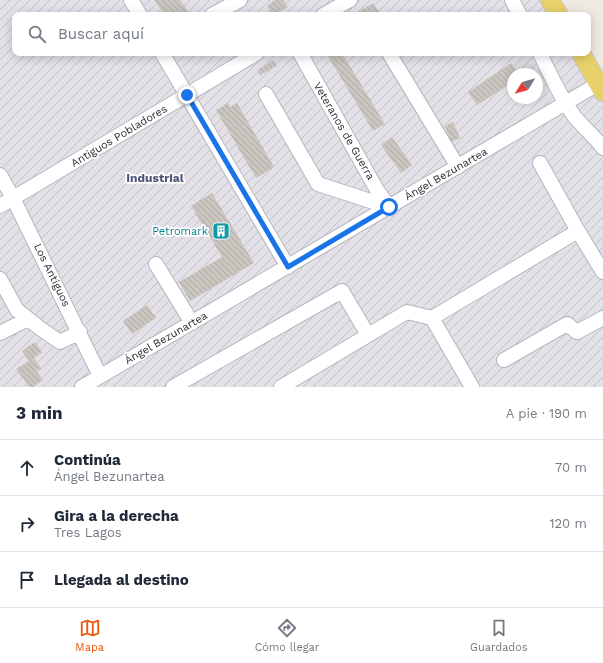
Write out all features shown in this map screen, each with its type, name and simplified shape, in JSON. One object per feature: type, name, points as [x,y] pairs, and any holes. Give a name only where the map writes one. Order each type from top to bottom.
[{"type":"main road","points":[[550,0],[557,12]]},
{"type":"main road","points":[[583,56],[601,86]]},
{"type":"street","points":[[131,0],[138,12]]},
{"type":"street","points":[[218,12],[240,0]]},
{"type":"street","points":[[328,12],[350,0]]},
{"type":"street","points":[[512,0],[518,12]]},
{"type":"street","points":[[164,56],[288,267]]},
{"type":"street","name":"Antiguos Pobladores","points":[[0,206],[252,56]]},
{"type":"street","name":"Veteranos de Guerra","points":[[302,56],[377,190],[389,207]]},
{"type":"street","points":[[391,56],[458,167]]},
{"type":"street","points":[[541,56],[566,104],[575,117],[595,136],[603,148]]},
{"type":"street","name":"Ángel Bezunartea","points":[[82,387],[566,104],[601,86]]},
{"type":"street","points":[[266,94],[318,184],[389,207]]},
{"type":"street","points":[[540,163],[603,272]]},
{"type":"street","name":"Los Antiguos","points":[[0,175],[14,198],[100,376]]},
{"type":"street","points":[[281,387],[407,312],[432,318],[578,231]]},
{"type":"street","points":[[156,264],[192,323]]},
{"type":"street","points":[[1,280],[17,310],[60,342],[80,332]]},
{"type":"street","points":[[173,387],[342,291],[368,335]]},
{"type":"street","points":[[432,318],[472,387]]},
{"type":"street","points":[[504,360],[567,324],[577,332],[603,318]]},
{"type":"street","points":[[0,333],[28,319]]},
{"type":"shaded area","points":[[0,0],[550,0],[557,12],[12,12],[12,56],[583,56],[603,81],[603,387],[0,387]]},
{"type":"building","points":[[154,0],[180,0],[189,12],[163,12]]},
{"type":"building","points":[[275,0],[283,0],[288,7],[279,12],[271,12],[267,6]]},
{"type":"building","points":[[373,3],[379,12],[358,12]]},
{"type":"building","points":[[328,56],[344,56],[385,124],[373,131]]},
{"type":"building","points":[[274,60],[277,66],[260,75],[257,70]]},
{"type":"building","points":[[511,63],[515,68],[507,68],[507,86],[477,105],[468,92]]},
{"type":"building","points":[[228,103],[230,107],[237,103],[274,167],[256,178],[216,110]]},
{"type":"building","points":[[453,122],[460,138],[451,142],[445,126]]},
{"type":"building","points":[[392,137],[412,165],[401,173],[381,145]]},
{"type":"building","name":"Petromark","points":[[212,193],[254,263],[190,301],[179,282],[222,257],[191,206]]},
{"type":"building","points":[[147,305],[156,318],[132,334],[123,321]]},
{"type":"building","points":[[35,342],[42,352],[34,358],[41,368],[36,371],[43,380],[33,387],[29,387],[16,369],[29,361],[22,351]]},
{"type":"place","name":"Petromark","points":[[221,231]]},
{"type":"district","name":"Industrial","points":[[155,178]]},
{"type":"route","points":[[187,95],[288,267],[389,207]]}]
